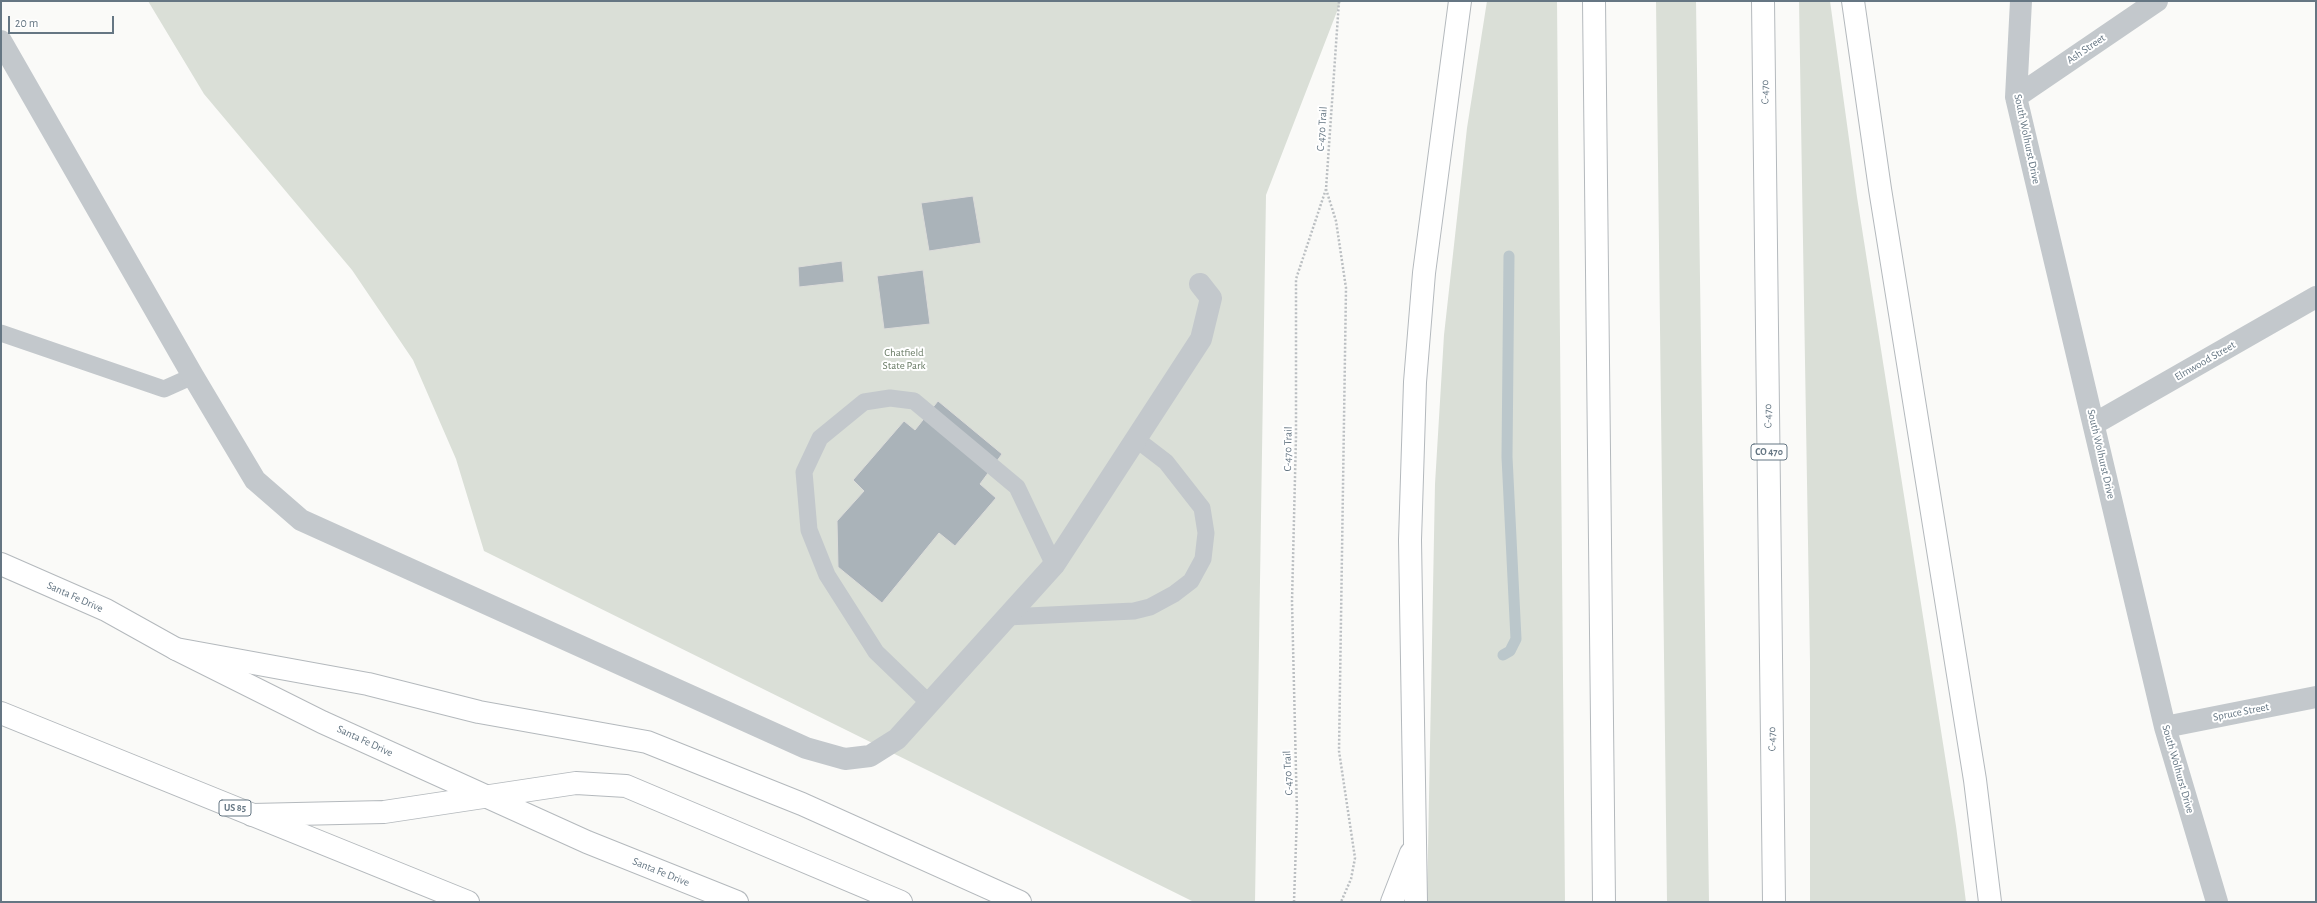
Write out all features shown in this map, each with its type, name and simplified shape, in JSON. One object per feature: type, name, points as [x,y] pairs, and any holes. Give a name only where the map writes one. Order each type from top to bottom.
[{"type":"highway","points":[[1416,902],[1410,540],[1414,382],[1424,273],[1460,1]]},
{"type":"highway","points":[[1594,1],[1604,902]]},
{"type":"highway","name":"C-470","points":[[1764,1],[1774,902]]},
{"type":"highway","points":[[1853,1],[1880,189],[1975,780],[1990,902]]},
{"type":"highway","name":"Santa Fe Drive","points":[[1,564],[106,610],[176,649],[322,722],[587,842],[737,902]]},
{"type":"highway","points":[[176,649],[368,684],[479,712],[647,742],[802,804],[1020,902]]},
{"type":"highway","name":"US 85","points":[[1,713],[468,902]]},
{"type":"highway","points":[[252,815],[384,812],[488,798],[576,783],[626,786],[901,902]]},
{"type":"highway","points":[[1392,902],[1415,844]]},
{"type":"street","name":"South Wolhurst Drive","points":[[2021,1],[2016,97],[2165,728],[2217,902]]},
{"type":"street","name":"Ash Street","points":[[2016,97],[2157,1]]},
{"type":"street","points":[[1,40],[193,376],[255,480],[301,520],[806,748],[845,759],[870,756],[897,739],[1054,565],[1201,339],[1211,298],[1200,284]]},
{"type":"street","name":"Elmwood Street","points":[[2094,424],[2316,297]]},
{"type":"street","name":"Spruce Street","points":[[2165,728],[2316,697]]},
{"type":"lane","points":[[1,332],[164,389],[193,376]]},
{"type":"lane","points":[[929,703],[876,652],[828,575],[809,530],[804,472],[820,438],[864,402],[890,398],[914,401],[1017,487],[1054,565]]},
{"type":"lane","points":[[1007,617],[1134,611],[1156,603],[1191,581],[1203,559],[1206,534],[1202,508],[1166,462],[1136,439]]},
{"type":"path","name":"C-470 Trail","points":[[1294,902],[1298,814],[1292,602],[1296,436],[1296,279],[1326,189],[1339,1]]},
{"type":"path","points":[[1326,189],[1336,220],[1346,288],[1339,751],[1355,858],[1351,879],[1341,902]]},
{"type":"green space","name":"Chatfield State Park","points":[[148,1],[1341,1],[1266,195],[1255,902],[1194,902],[484,551],[456,459],[413,360],[352,270],[204,94]]},
{"type":"green space","points":[[1487,1],[1557,1],[1565,902],[1427,902],[1435,484],[1444,335],[1467,128]]},
{"type":"green space","points":[[1656,1],[1696,1],[1709,902],[1667,902]]},
{"type":"green space","points":[[1799,1],[1830,1],[1857,197],[1956,826],[1966,902],[1810,902],[1810,662]]},
{"type":"building","points":[[973,196],[981,243],[929,251],[921,203]]},
{"type":"building","points":[[842,261],[844,282],[799,287],[798,267]]},
{"type":"building","points":[[923,270],[930,324],[884,329],[877,276]]},
{"type":"building","points":[[938,401],[1002,454],[980,484],[996,498],[955,546],[939,533],[882,603],[838,567],[837,521],[864,491],[853,480],[904,421],[915,430]]},
{"type":"waterway","points":[[1503,655],[1510,651],[1516,639],[1507,457],[1509,256]]}]
